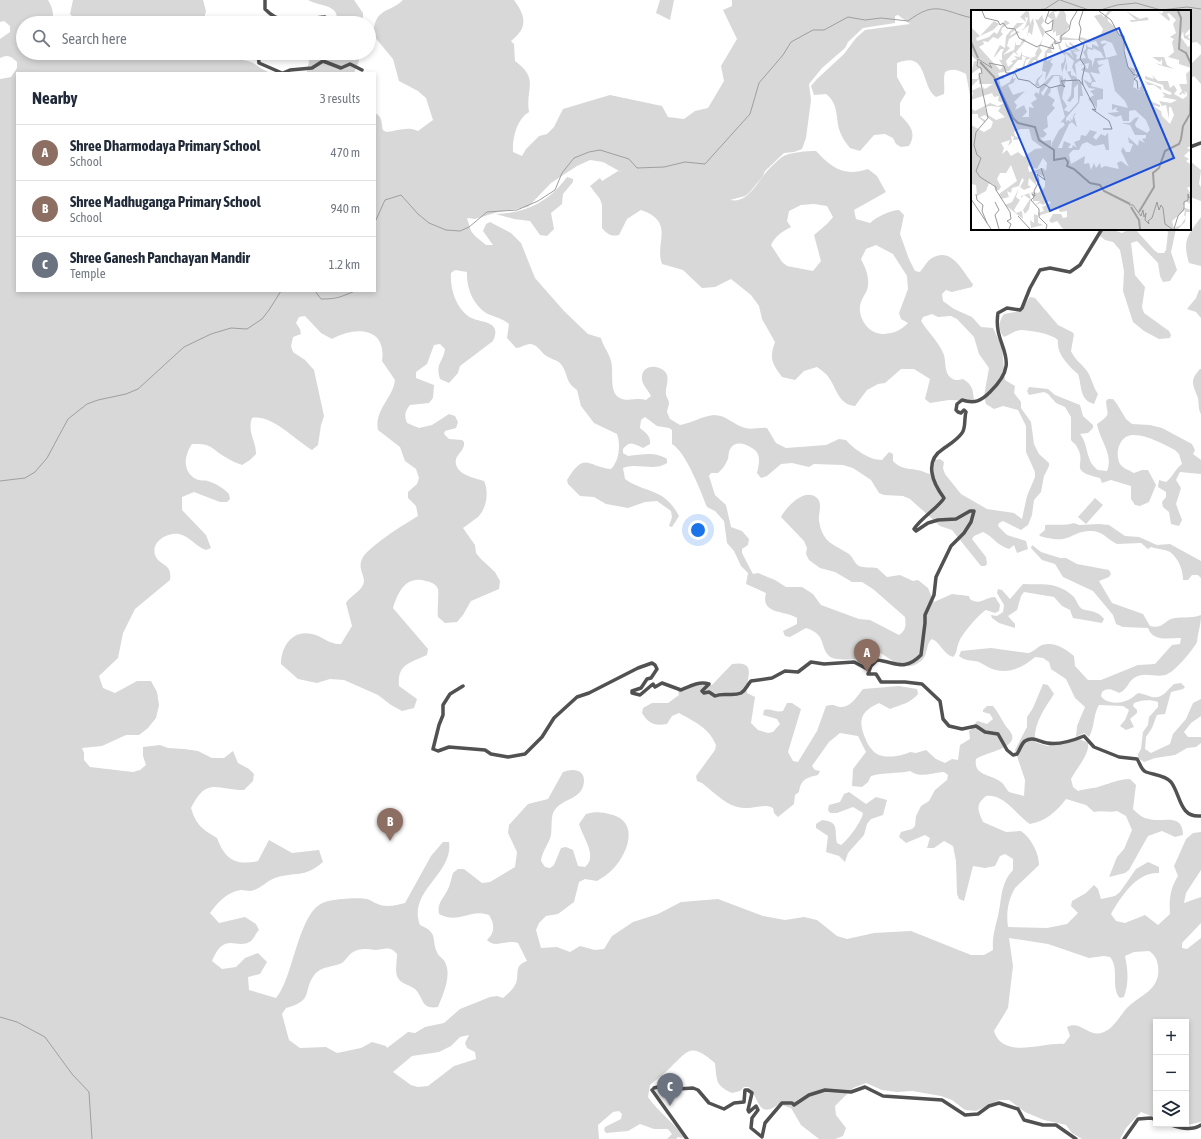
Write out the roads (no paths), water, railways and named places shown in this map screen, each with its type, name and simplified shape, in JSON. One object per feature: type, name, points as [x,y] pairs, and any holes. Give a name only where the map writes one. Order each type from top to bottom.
[{"type":"street","points":[[265,0],[265,9],[274,16]]},
{"type":"street","points":[[259,60],[259,63],[280,72]]},
{"type":"street","points":[[285,72],[290,70],[312,68],[323,61],[341,68],[350,64],[362,70]]},
{"type":"street","points":[[1191,148],[1201,143]]},
{"type":"street","points":[[869,670],[877,660],[905,665],[921,655],[925,614],[934,595],[936,577],[951,546],[964,533],[974,515],[974,511],[970,511],[956,519],[938,520],[928,523],[916,531],[914,529],[928,513],[939,505],[944,498],[932,476],[932,465],[936,454],[954,442],[964,429],[966,412],[964,410],[960,413],[958,412],[956,410],[957,404],[962,400],[977,402],[982,399],[999,384],[1005,371],[1007,365],[1005,349],[997,331],[998,313],[1007,308],[1020,310],[1022,308],[1035,277],[1040,270],[1050,268],[1070,272],[1080,265],[1101,230]]},
{"type":"street","points":[[463,686],[450,694],[443,705],[443,715],[436,732],[433,749],[438,751],[449,747],[485,750],[491,754],[508,757],[525,754],[534,747],[552,724],[554,718],[577,697],[589,693],[638,668],[652,663],[657,669],[655,674],[641,688],[632,692],[632,694],[640,695],[652,684],[655,687],[662,684],[681,690],[696,684],[707,683],[709,684],[702,691],[704,693],[709,692],[715,696],[724,693],[734,695],[742,692],[751,681],[772,678],[785,671],[798,672],[811,662],[824,664],[854,662],[869,670],[868,674],[876,674],[881,682],[905,682],[925,686],[940,701],[943,719],[949,726],[962,729],[976,726],[985,732],[998,734],[1007,750],[1013,755],[1017,754],[1022,744],[1030,739],[1036,739],[1046,743],[1064,742],[1084,736],[1094,748],[1119,757],[1137,759],[1144,771],[1170,781],[1184,811],[1191,815],[1201,816]]},
{"type":"street","points":[[687,1139],[653,1089],[672,1083],[674,1087],[666,1093],[666,1096],[669,1096],[678,1089],[693,1088],[698,1090],[709,1103],[724,1109],[734,1103],[744,1102],[745,1090],[748,1090],[752,1093],[748,1110],[749,1112],[756,1106],[758,1110],[752,1118],[751,1128],[762,1137],[765,1123],[782,1103],[792,1103],[794,1105],[809,1095],[825,1090],[851,1092],[866,1087],[883,1096],[942,1100],[965,1115],[978,1114],[989,1106],[999,1103],[1018,1109],[1024,1120],[1042,1125],[1056,1126],[1076,1139]]},
{"type":"street","points":[[1124,1139],[1138,1119],[1153,1119]]},
{"type":"street","points":[[1177,1127],[1184,1129],[1197,1128],[1201,1125]]},
{"type":"waterway","points":[[1036,10],[1045,9],[1059,0]]},
{"type":"waterway","points":[[1060,0],[1089,10]]},
{"type":"waterway","points":[[1100,10],[1117,5],[1136,3],[1161,10]]},
{"type":"waterway","points":[[1161,10],[1187,7],[1201,9]]},
{"type":"waterway","points":[[376,220],[385,200],[401,195],[418,214],[429,223],[446,230],[460,231],[469,227],[487,212],[517,210],[538,201],[555,190],[562,173],[574,158],[589,152],[600,150],[629,159],[637,168],[664,167],[685,162],[705,164],[750,114],[759,83],[783,55],[791,42],[813,30],[824,30],[848,17],[865,20],[881,18],[908,21],[926,11],[939,9],[971,18]]},
{"type":"waterway","points":[[0,481],[25,478],[35,472],[47,458],[68,419],[87,404],[126,394],[138,389],[184,347],[211,334],[231,328],[247,329],[262,319],[280,292]]},
{"type":"waterway","points":[[316,292],[321,299],[331,299],[352,292]]},
{"type":"waterway","points":[[0,1017],[17,1022],[45,1037],[72,1074],[89,1092],[92,1139]]},
{"type":"place","name":"Shree Dharmodaya Primary School","points":[[867,672]]},
{"type":"place","name":"Shree Madhuganga Primary School","points":[[390,841]]},
{"type":"place","name":"Shree Ganesh Panchayan Mandir","points":[[670,1106]]}]
